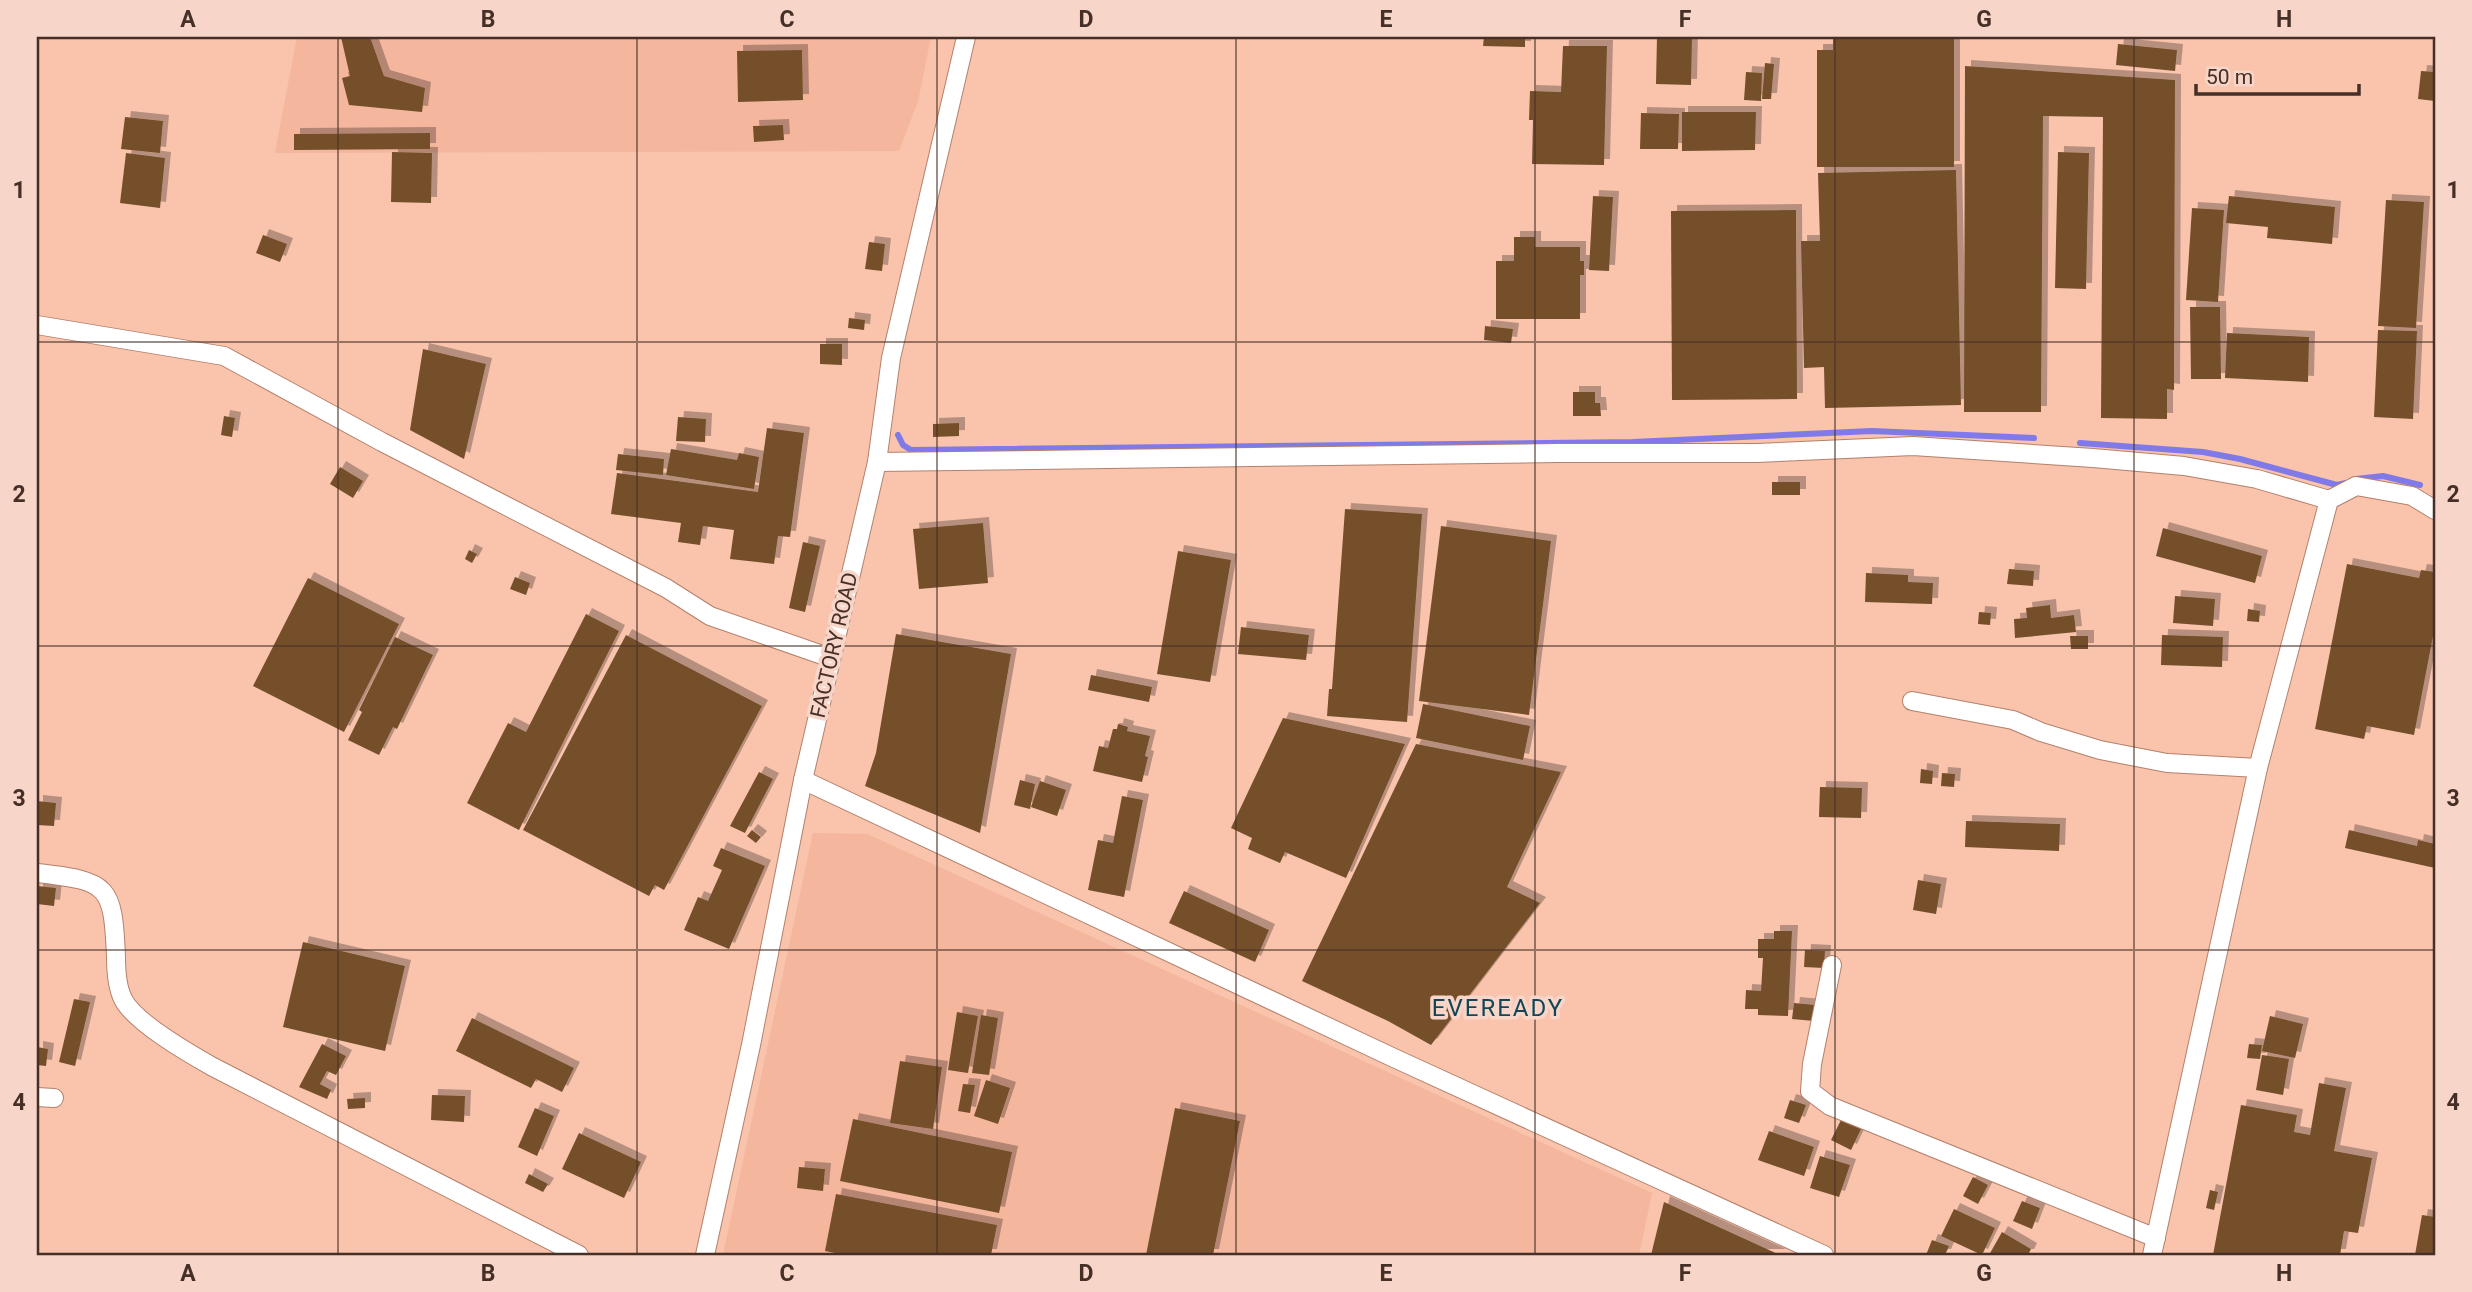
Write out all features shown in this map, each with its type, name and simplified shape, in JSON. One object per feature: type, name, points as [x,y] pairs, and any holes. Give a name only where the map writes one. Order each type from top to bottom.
[{"type":"street","name":"FACTORY ROAD","points":[[705,1255],[751,1045],[803,780],[877,462],[891,358],[966,37]]},
{"type":"street","points":[[37,325],[224,356],[382,442],[666,588],[710,616],[831,658]]},
{"type":"street","points":[[877,462],[1757,453],[1913,446],[2093,457],[2184,466],[2257,479],[2329,500],[2356,486],[2412,496],[2435,510]]},
{"type":"street","points":[[1832,965],[1812,1063],[1810,1091],[1830,1106],[2154,1246],[2259,768],[2329,500]]},
{"type":"street","points":[[1912,701],[2013,720],[2040,732],[2100,750],[2167,762],[2259,768]]},
{"type":"street","points":[[803,780],[1381,1053],[1824,1255]]},
{"type":"street","points":[[37,873],[76,877],[102,888],[112,905],[116,976],[123,1001],[176,1045],[236,1079],[579,1255]]},
{"type":"shaded area","points":[[297,37],[931,37],[918,101],[899,151],[275,153]]},
{"type":"shaded area","points":[[813,833],[867,834],[1652,1193],[1639,1255],[723,1255]]},
{"type":"building","points":[[341,37],[370,37],[384,76],[425,88],[422,112],[349,105],[342,78],[350,76]]},
{"type":"building","points":[[1484,37],[1525,37],[1525,47],[1483,46]]},
{"type":"building","points":[[1657,37],[1692,37],[1691,85],[1656,84]]},
{"type":"building","points":[[1833,37],[1954,37],[1954,167],[1817,167],[1817,50],[1833,50]]},
{"type":"building","points":[[2118,44],[2177,50],[2175,71],[2116,65]]},
{"type":"building","points":[[1563,46],[1607,46],[1604,165],[1532,164],[1533,120],[1529,120],[1530,91],[1561,92]]},
{"type":"building","points":[[802,50],[803,100],[738,102],[737,51]]},
{"type":"building","points":[[1765,63],[1774,64],[1771,99],[1762,99]]},
{"type":"building","points":[[1965,66],[2175,80],[2174,390],[2167,389],[2167,419],[2101,418],[2103,117],[2043,116],[2041,412],[1964,412]]},
{"type":"building","points":[[2421,71],[2435,72],[2435,101],[2418,99]]},
{"type":"building","points":[[1746,72],[1762,73],[1761,101],[1744,100]]},
{"type":"building","points":[[1682,112],[1756,112],[1755,150],[1682,151]]},
{"type":"building","points":[[1641,113],[1679,114],[1678,149],[1640,149]]},
{"type":"building","points":[[125,117],[163,121],[160,153],[121,149]]},
{"type":"building","points":[[783,125],[784,140],[754,142],[753,126]]},
{"type":"building","points":[[430,133],[430,149],[294,150],[294,134]]},
{"type":"building","points":[[392,152],[432,153],[431,203],[391,202]]},
{"type":"building","points":[[2058,152],[2089,153],[2086,289],[2055,288]]},
{"type":"building","points":[[126,153],[165,158],[160,208],[120,203]]},
{"type":"building","points":[[1956,170],[1961,405],[1825,408],[1824,367],[1804,368],[1801,241],[1820,241],[1818,173]]},
{"type":"building","points":[[1593,196],[1613,197],[1609,271],[1589,270]]},
{"type":"building","points":[[2229,196],[2335,207],[2332,244],[2267,238],[2268,227],[2226,223]]},
{"type":"building","points":[[2386,200],[2424,202],[2416,328],[2378,326]]},
{"type":"building","points":[[2192,208],[2224,210],[2218,302],[2186,300]]},
{"type":"building","points":[[1796,210],[1797,399],[1672,400],[1671,211]]},
{"type":"building","points":[[263,235],[287,244],[280,262],[256,253]]},
{"type":"building","points":[[1514,237],[1535,237],[1535,247],[1580,247],[1584,275],[1580,275],[1580,319],[1496,319],[1496,261],[1514,261]]},
{"type":"building","points":[[869,242],[885,244],[882,271],[865,269]]},
{"type":"building","points":[[2190,307],[2220,307],[2221,379],[2191,379]]},
{"type":"building","points":[[849,318],[865,320],[864,330],[848,328]]},
{"type":"building","points":[[1485,326],[1513,329],[1511,343],[1484,340]]},
{"type":"building","points":[[2378,330],[2417,331],[2413,419],[2374,417]]},
{"type":"building","points":[[2227,333],[2309,337],[2308,382],[2225,378]]},
{"type":"building","points":[[820,344],[842,344],[842,365],[820,364]]},
{"type":"building","points":[[423,349],[486,364],[464,459],[410,430]]},
{"type":"building","points":[[1573,392],[1595,392],[1595,403],[1600,403],[1601,416],[1573,416]]},
{"type":"building","points":[[224,416],[235,418],[232,437],[221,435]]},
{"type":"building","points":[[678,417],[706,419],[705,442],[676,441]]},
{"type":"building","points":[[959,423],[959,436],[933,437],[933,424]]},
{"type":"building","points":[[767,428],[804,433],[790,537],[778,536],[774,564],[730,559],[734,530],[703,526],[700,545],[678,542],[681,523],[611,514],[617,473],[758,492]]},
{"type":"building","points":[[671,449],[737,460],[739,453],[759,457],[754,489],[666,475]]},
{"type":"building","points":[[618,454],[664,459],[663,475],[616,470]]},
{"type":"building","points":[[340,467],[363,481],[353,498],[330,484]]},
{"type":"building","points":[[1772,482],[1800,482],[1800,495],[1772,495]]},
{"type":"building","points":[[1345,509],[1422,514],[1407,722],[1327,716],[1329,689],[1332,689]]},
{"type":"building","points":[[983,523],[988,583],[919,589],[913,529]]},
{"type":"building","points":[[1441,526],[1551,541],[1529,715],[1419,701]]},
{"type":"building","points":[[2163,528],[2262,556],[2255,583],[2156,556]]},
{"type":"building","points":[[803,542],[820,546],[805,612],[789,608]]},
{"type":"building","points":[[469,550],[477,554],[472,563],[465,559]]},
{"type":"building","points":[[1178,551],[1231,560],[1210,682],[1157,674]]},
{"type":"building","points":[[2347,564],[2419,578],[2421,570],[2435,572],[2435,637],[2433,636],[2414,735],[2367,726],[2364,739],[2315,729]]},
{"type":"building","points":[[2009,569],[2034,571],[2033,586],[2007,584]]},
{"type":"building","points":[[1866,573],[1908,575],[1908,582],[1933,583],[1932,604],[1865,602]]},
{"type":"building","points":[[515,577],[530,583],[526,595],[510,589]]},
{"type":"building","points":[[308,578],[399,624],[344,732],[253,686]]},
{"type":"building","points":[[2175,596],[2215,599],[2213,626],[2173,623]]},
{"type":"building","points":[[2050,605],[2051,618],[2074,615],[2076,632],[2015,638],[2014,619],[2027,618],[2026,608]]},
{"type":"building","points":[[2248,609],[2260,611],[2259,622],[2247,621]]},
{"type":"building","points":[[1979,612],[1991,613],[1990,625],[1978,624]]},
{"type":"building","points":[[586,614],[619,631],[519,830],[467,803],[508,723],[526,732]]},
{"type":"building","points":[[1241,627],[1309,635],[1306,660],[1238,654]]},
{"type":"building","points":[[896,634],[1011,654],[980,833],[865,786],[876,753]]},
{"type":"building","points":[[626,635],[762,706],[664,890],[655,885],[649,896],[523,830]]},
{"type":"building","points":[[2162,635],[2223,637],[2222,667],[2161,665]]},
{"type":"building","points":[[2070,636],[2088,636],[2088,649],[2071,649]]},
{"type":"building","points":[[395,637],[433,655],[397,729],[393,727],[379,755],[348,740],[362,712],[359,710]]},
{"type":"building","points":[[1091,675],[1152,687],[1149,702],[1088,690]]},
{"type":"building","points":[[1423,704],[1530,726],[1523,760],[1416,738]]},
{"type":"building","points":[[1283,718],[1405,744],[1346,878],[1285,852],[1280,863],[1248,849],[1252,838],[1231,828]]},
{"type":"building","points":[[1118,724],[1128,727],[1127,731],[1150,736],[1142,782],[1093,771],[1099,746],[1108,748],[1113,729],[1117,729]]},
{"type":"building","points":[[1416,744],[1561,772],[1507,887],[1540,903],[1431,1045],[1388,1021],[1302,981]]},
{"type":"building","points":[[1921,769],[1933,771],[1932,784],[1920,783]]},
{"type":"building","points":[[759,772],[773,779],[745,833],[730,826]]},
{"type":"building","points":[[1942,773],[1955,774],[1954,787],[1941,786]]},
{"type":"building","points":[[1020,780],[1035,784],[1030,809],[1014,805]]},
{"type":"building","points":[[1040,781],[1066,790],[1057,816],[1031,807]]},
{"type":"building","points":[[1820,787],[1862,788],[1861,818],[1819,817]]},
{"type":"building","points":[[1122,796],[1143,800],[1124,897],[1088,890],[1098,840],[1113,843]]},
{"type":"building","points":[[37,801],[56,803],[54,826],[37,825]]},
{"type":"building","points":[[1966,821],[2060,824],[2059,851],[1965,847]]},
{"type":"building","points":[[752,830],[761,837],[756,843],[747,836]]},
{"type":"building","points":[[2349,830],[2417,846],[2418,840],[2435,844],[2435,868],[2345,848]]},
{"type":"building","points":[[721,848],[765,866],[729,949],[684,930],[698,897],[708,901],[722,870],[713,866]]},
{"type":"building","points":[[1918,880],[1941,884],[1936,914],[1913,910]]},
{"type":"building","points":[[37,886],[56,888],[54,906],[37,904]]},
{"type":"building","points":[[1184,891],[1269,930],[1255,962],[1169,923]]},
{"type":"building","points":[[1774,931],[1792,931],[1788,1016],[1758,1015],[1758,1009],[1745,1009],[1746,990],[1761,991],[1763,958],[1758,958],[1758,939],[1774,939]]},
{"type":"building","points":[[303,942],[405,966],[385,1051],[283,1027]]},
{"type":"building","points":[[1805,950],[1825,951],[1824,968],[1804,967]]},
{"type":"building","points":[[74,999],[90,1002],[75,1066],[59,1062]]},
{"type":"building","points":[[1794,1003],[1815,1005],[1814,1021],[1792,1019]]},
{"type":"building","points":[[957,1012],[978,1016],[968,1073],[948,1070]]},
{"type":"building","points":[[981,1015],[998,1018],[989,1075],[972,1073]]},
{"type":"building","points":[[2270,1016],[2303,1024],[2295,1058],[2262,1051]]},
{"type":"building","points":[[472,1018],[574,1068],[562,1092],[536,1079],[531,1088],[456,1051]]},
{"type":"building","points":[[322,1044],[346,1056],[336,1075],[327,1071],[320,1084],[331,1090],[327,1099],[299,1087]]},
{"type":"building","points":[[2249,1044],[2262,1045],[2260,1059],[2247,1058]]},
{"type":"building","points":[[37,1047],[48,1049],[46,1066],[37,1065]]},
{"type":"building","points":[[2262,1055],[2289,1059],[2283,1095],[2256,1090]]},
{"type":"building","points":[[900,1061],[942,1067],[933,1129],[890,1123]]},
{"type":"building","points":[[986,1080],[1010,1088],[998,1124],[974,1116]]},
{"type":"building","points":[[2319,1083],[2346,1088],[2334,1151],[2372,1158],[2358,1233],[2344,1231],[2340,1255],[2213,1255],[2241,1105],[2297,1115],[2294,1132],[2310,1135]]},
{"type":"building","points":[[963,1084],[975,1085],[970,1113],[958,1111]]},
{"type":"building","points":[[432,1095],[465,1096],[464,1122],[431,1120]]},
{"type":"building","points":[[365,1098],[365,1108],[348,1109],[347,1099]]},
{"type":"building","points":[[1790,1100],[1806,1105],[1799,1123],[1784,1118]]},
{"type":"building","points":[[535,1108],[554,1116],[537,1156],[518,1147]]},
{"type":"building","points":[[1175,1108],[1240,1121],[1213,1255],[1146,1255]]},
{"type":"building","points":[[853,1119],[1012,1152],[999,1213],[840,1181]]},
{"type":"building","points":[[1841,1120],[1861,1129],[1851,1150],[1831,1140]]},
{"type":"building","points":[[1769,1131],[1814,1147],[1804,1176],[1758,1160]]},
{"type":"building","points":[[579,1133],[641,1162],[624,1198],[562,1169]]},
{"type":"building","points":[[1820,1156],[1850,1165],[1839,1197],[1810,1188]]},
{"type":"building","points":[[799,1167],[825,1169],[823,1191],[797,1188]]},
{"type":"building","points":[[529,1174],[548,1184],[543,1192],[525,1183]]},
{"type":"building","points":[[1973,1177],[1988,1185],[1978,1204],[1963,1196]]},
{"type":"building","points":[[2210,1190],[2218,1192],[2214,1210],[2206,1208]]},
{"type":"building","points":[[836,1194],[997,1225],[991,1255],[845,1255],[825,1251]]},
{"type":"building","points":[[2022,1201],[2040,1208],[2032,1229],[2013,1221]]},
{"type":"building","points":[[1664,1202],[1780,1255],[1651,1255]]},
{"type":"building","points":[[1954,1209],[1995,1228],[1982,1255],[1941,1236]]},
{"type":"building","points":[[2422,1215],[2435,1217],[2435,1255],[2415,1255]]},
{"type":"building","points":[[2002,1232],[2031,1249],[2028,1255],[1989,1255]]},
{"type":"building","points":[[1932,1240],[1949,1246],[1945,1255],[1926,1255]]},
{"type":"waterway","points":[[898,435],[903,445],[911,450],[1633,442],[1872,431],[2034,438]]},
{"type":"waterway","points":[[2080,443],[2203,452],[2337,485],[2346,483]]},
{"type":"waterway","points":[[2356,479],[2383,476],[2420,485]]},
{"type":"district","name":"EVEREADY","points":[[1498,1008]]}]
